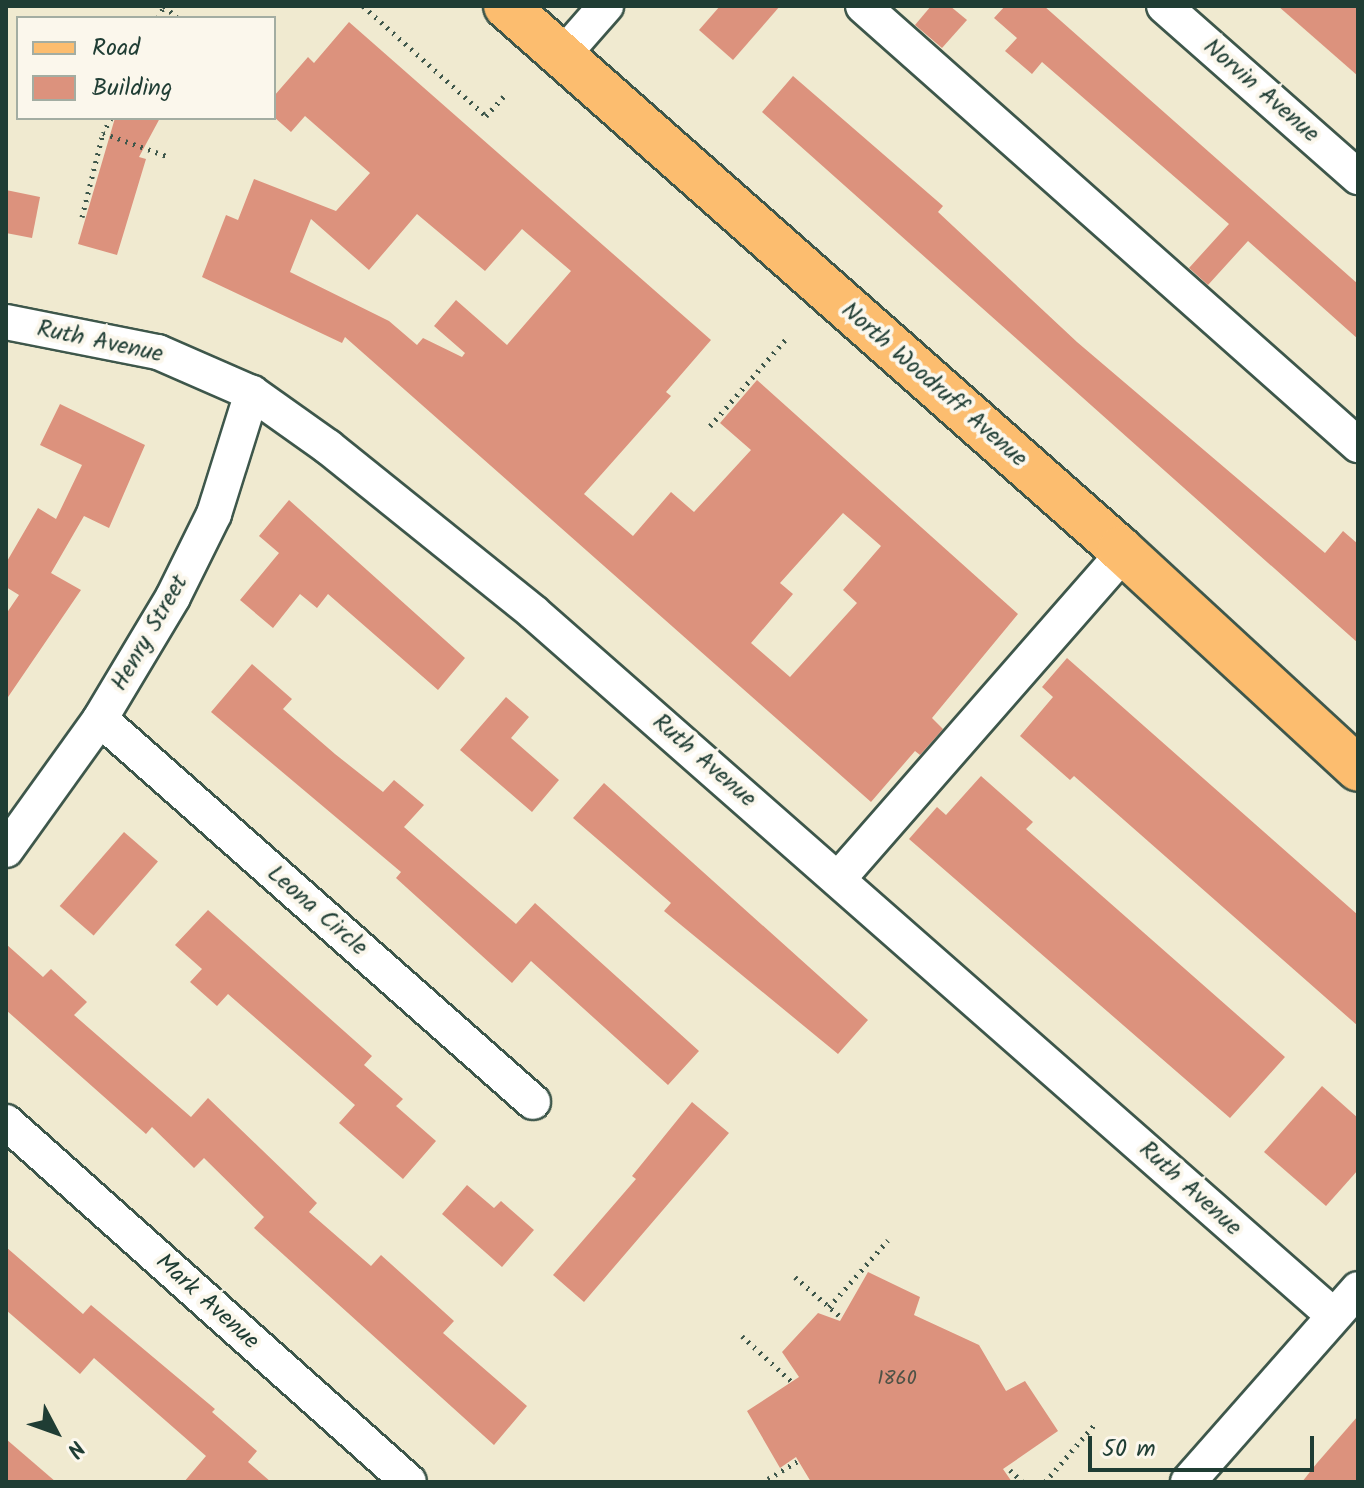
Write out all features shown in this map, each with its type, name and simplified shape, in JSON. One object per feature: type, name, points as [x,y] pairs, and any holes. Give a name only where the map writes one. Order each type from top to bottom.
[{"type":"main road","name":"North Woodruff Avenue","points":[[506,6],[1124,553],[1358,769]]},
{"type":"street","points":[[562,56],[606,6]]},
{"type":"street","points":[[863,6],[1358,445]]},
{"type":"street","name":"Norvin Avenue","points":[[1164,6],[1358,177]]},
{"type":"street","name":"Ruth Avenue","points":[[6,322],[158,352],[252,393],[328,447],[533,612],[1334,1316]]},
{"type":"street","name":"Henry Street","points":[[6,850],[100,719],[214,514],[252,393]]},
{"type":"street","points":[[839,878],[1124,553]]},
{"type":"street","name":"Leona Circle","points":[[100,719],[533,1102]]},
{"type":"street","name":"Mark Avenue","points":[[6,1122],[409,1482]]},
{"type":"street","points":[[1188,1482],[1358,1289]]},
{"type":"path","points":[[363,6],[486,116],[507,93]]},
{"type":"path","points":[[82,217],[103,133],[110,120]]},
{"type":"path","points":[[103,133],[167,156]]},
{"type":"path","points":[[710,426],[786,339]]},
{"type":"path","points":[[829,1307],[888,1240]]},
{"type":"path","points":[[795,1277],[842,1318]]},
{"type":"path","points":[[742,1336],[792,1382]]},
{"type":"path","points":[[1045,1482],[1095,1424]]},
{"type":"path","points":[[768,1479],[798,1461]]},
{"type":"path","points":[[1010,1470],[1023,1482]]},
{"type":"building","points":[[720,6],[780,6],[733,60],[699,30]]},
{"type":"building","points":[[931,6],[950,6],[967,20],[942,48],[915,25]]},
{"type":"building","points":[[1005,6],[1044,6],[1358,284],[1358,339],[1248,241],[1208,285],[1189,268],[1229,224],[1042,62],[1032,74],[1005,51],[1017,38],[994,18]]},
{"type":"building","points":[[1278,6],[1358,6],[1358,76]]},
{"type":"building","points":[[349,22],[711,340],[666,392],[671,396],[584,494],[633,536],[671,492],[694,512],[751,450],[720,423],[757,380],[1018,614],[932,718],[943,729],[920,755],[915,751],[871,802],[345,337],[342,343],[202,277],[226,215],[238,220],[254,179],[336,211],[370,173],[305,116],[291,132],[276,119],[276,94],[308,57],[314,63]],"holes":[[[417,214],[485,271],[522,229],[571,271],[507,345],[456,300],[434,326],[465,353],[462,357],[423,338],[417,345],[389,321],[290,272],[311,219],[369,270]],[[843,513],[881,546],[843,590],[857,603],[790,677],[751,643],[793,594],[780,583]]]},
{"type":"building","points":[[793,76],[943,206],[938,212],[1077,342],[1325,553],[1343,531],[1358,544],[1358,643],[762,112]]},
{"type":"building","points":[[114,120],[159,120],[139,157],[146,159],[117,255],[78,244]]},
{"type":"building","points":[[6,190],[40,197],[32,238],[6,233]]},
{"type":"building","points":[[60,404],[145,445],[109,528],[84,516],[51,573],[81,590],[6,700],[6,614],[19,595],[6,587],[6,563],[38,508],[56,519],[82,465],[40,445]]},
{"type":"building","points":[[289,500],[465,658],[438,690],[328,594],[317,608],[300,594],[273,628],[240,600],[279,553],[259,536]]},
{"type":"building","points":[[1067,658],[1358,915],[1358,1026],[1074,776],[1070,780],[1020,736],[1053,697],[1042,687]]},
{"type":"building","points":[[252,664],[292,699],[283,709],[335,754],[383,792],[394,780],[424,805],[404,827],[516,924],[535,903],[699,1051],[668,1085],[531,961],[512,983],[396,878],[401,872],[211,712]]},
{"type":"building","points":[[506,697],[529,717],[511,738],[559,780],[532,812],[460,750]]},
{"type":"building","points":[[981,776],[1033,822],[1026,829],[1285,1057],[1230,1118],[909,839],[937,807],[946,815]]},
{"type":"building","points":[[604,783],[868,1020],[838,1054],[664,911],[671,903],[573,818]]},
{"type":"building","points":[[124,832],[158,862],[94,935],[60,906]]},
{"type":"building","points":[[208,910],[372,1056],[364,1065],[403,1099],[396,1106],[436,1141],[403,1179],[339,1123],[355,1105],[228,994],[217,1006],[190,982],[202,969],[175,945]]},
{"type":"building","points":[[6,944],[43,977],[51,969],[87,1002],[74,1015],[191,1117],[208,1098],[317,1203],[309,1212],[371,1266],[381,1255],[454,1321],[443,1333],[527,1406],[494,1445],[254,1228],[264,1217],[204,1158],[194,1168],[152,1127],[146,1134],[6,1010]]},
{"type":"building","points":[[1322,1086],[1358,1118],[1358,1170],[1326,1206],[1264,1152]]},
{"type":"building","points":[[692,1102],[729,1133],[584,1302],[553,1275],[636,1179],[632,1176]]},
{"type":"building","points":[[467,1185],[494,1208],[501,1201],[534,1230],[502,1267],[442,1214]]},
{"type":"building","points":[[6,1247],[83,1314],[91,1305],[215,1409],[212,1412],[257,1451],[248,1462],[271,1482],[184,1482],[206,1456],[94,1358],[80,1374],[6,1310]]},
{"type":"building","points":[[868,1272],[920,1297],[914,1315],[979,1345],[1006,1391],[1025,1381],[1058,1431],[1003,1469],[1012,1482],[811,1482],[796,1457],[780,1468],[747,1411],[799,1377],[782,1352],[818,1313],[840,1321]]},
{"type":"building","points":[[1358,1416],[1358,1482],[1302,1482],[1317,1463]]},
{"type":"building","points":[[6,1439],[56,1482],[6,1482]]}]
